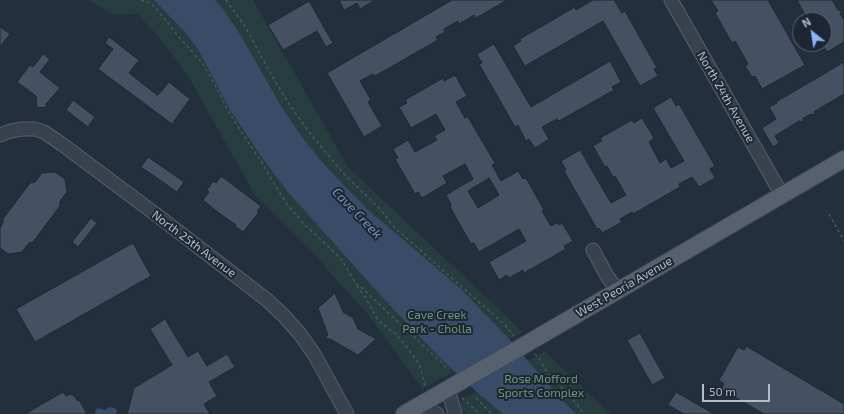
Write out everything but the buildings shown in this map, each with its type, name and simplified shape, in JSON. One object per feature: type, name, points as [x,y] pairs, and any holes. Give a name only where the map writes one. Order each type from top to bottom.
[{"type":"main road","name":"West Peoria Avenue","points":[[404,414],[452,387],[517,341],[618,291],[844,159]]},
{"type":"street","name":"North 24th Avenue","points":[[671,0],[782,195]]},
{"type":"street","name":"North 25th Avenue","points":[[0,135],[11,131],[35,129],[44,132],[156,214],[267,300],[285,317],[304,339],[314,354],[347,414]]},
{"type":"street","points":[[593,250],[607,276],[618,291]]},
{"type":"street","points":[[452,387],[454,414]]},
{"type":"street","points":[[426,402],[437,414]]},
{"type":"path","points":[[141,0],[150,3],[156,8],[203,64],[242,133],[287,204],[304,224],[341,259],[377,318],[382,324],[396,334],[419,364],[422,373],[426,402]]},
{"type":"path","points":[[226,0],[246,28],[293,110],[312,136],[343,173],[380,209],[394,227],[504,324],[517,341]]},
{"type":"path","points":[[828,214],[844,241]]},
{"type":"path","points":[[356,284],[448,369]]},
{"type":"path","points":[[539,358],[548,374],[576,403],[584,414]]},
{"type":"path","points":[[452,387],[480,414]]},
{"type":"path","points":[[476,398],[492,414]]},
{"type":"green space","name":"Cave Creek Park - Cholla","points":[[87,0],[253,0],[348,167],[523,332],[423,389],[366,312],[314,253],[256,197],[189,78],[158,36],[137,14],[115,15]]},
{"type":"green space","name":"Rose Mofford Sports Complex","points":[[545,351],[610,414],[466,414],[455,404]]},
{"type":"water","name":"Cave Creek","points":[[154,0],[215,0],[223,9],[241,36],[281,106],[299,133],[320,160],[367,209],[461,289],[509,339],[560,398],[576,414],[503,414],[442,360],[385,300],[288,192],[263,159],[230,110],[199,51],[185,32]]},
{"type":"water","points":[[109,407],[117,409],[116,414],[95,414],[97,408],[105,410]]}]
